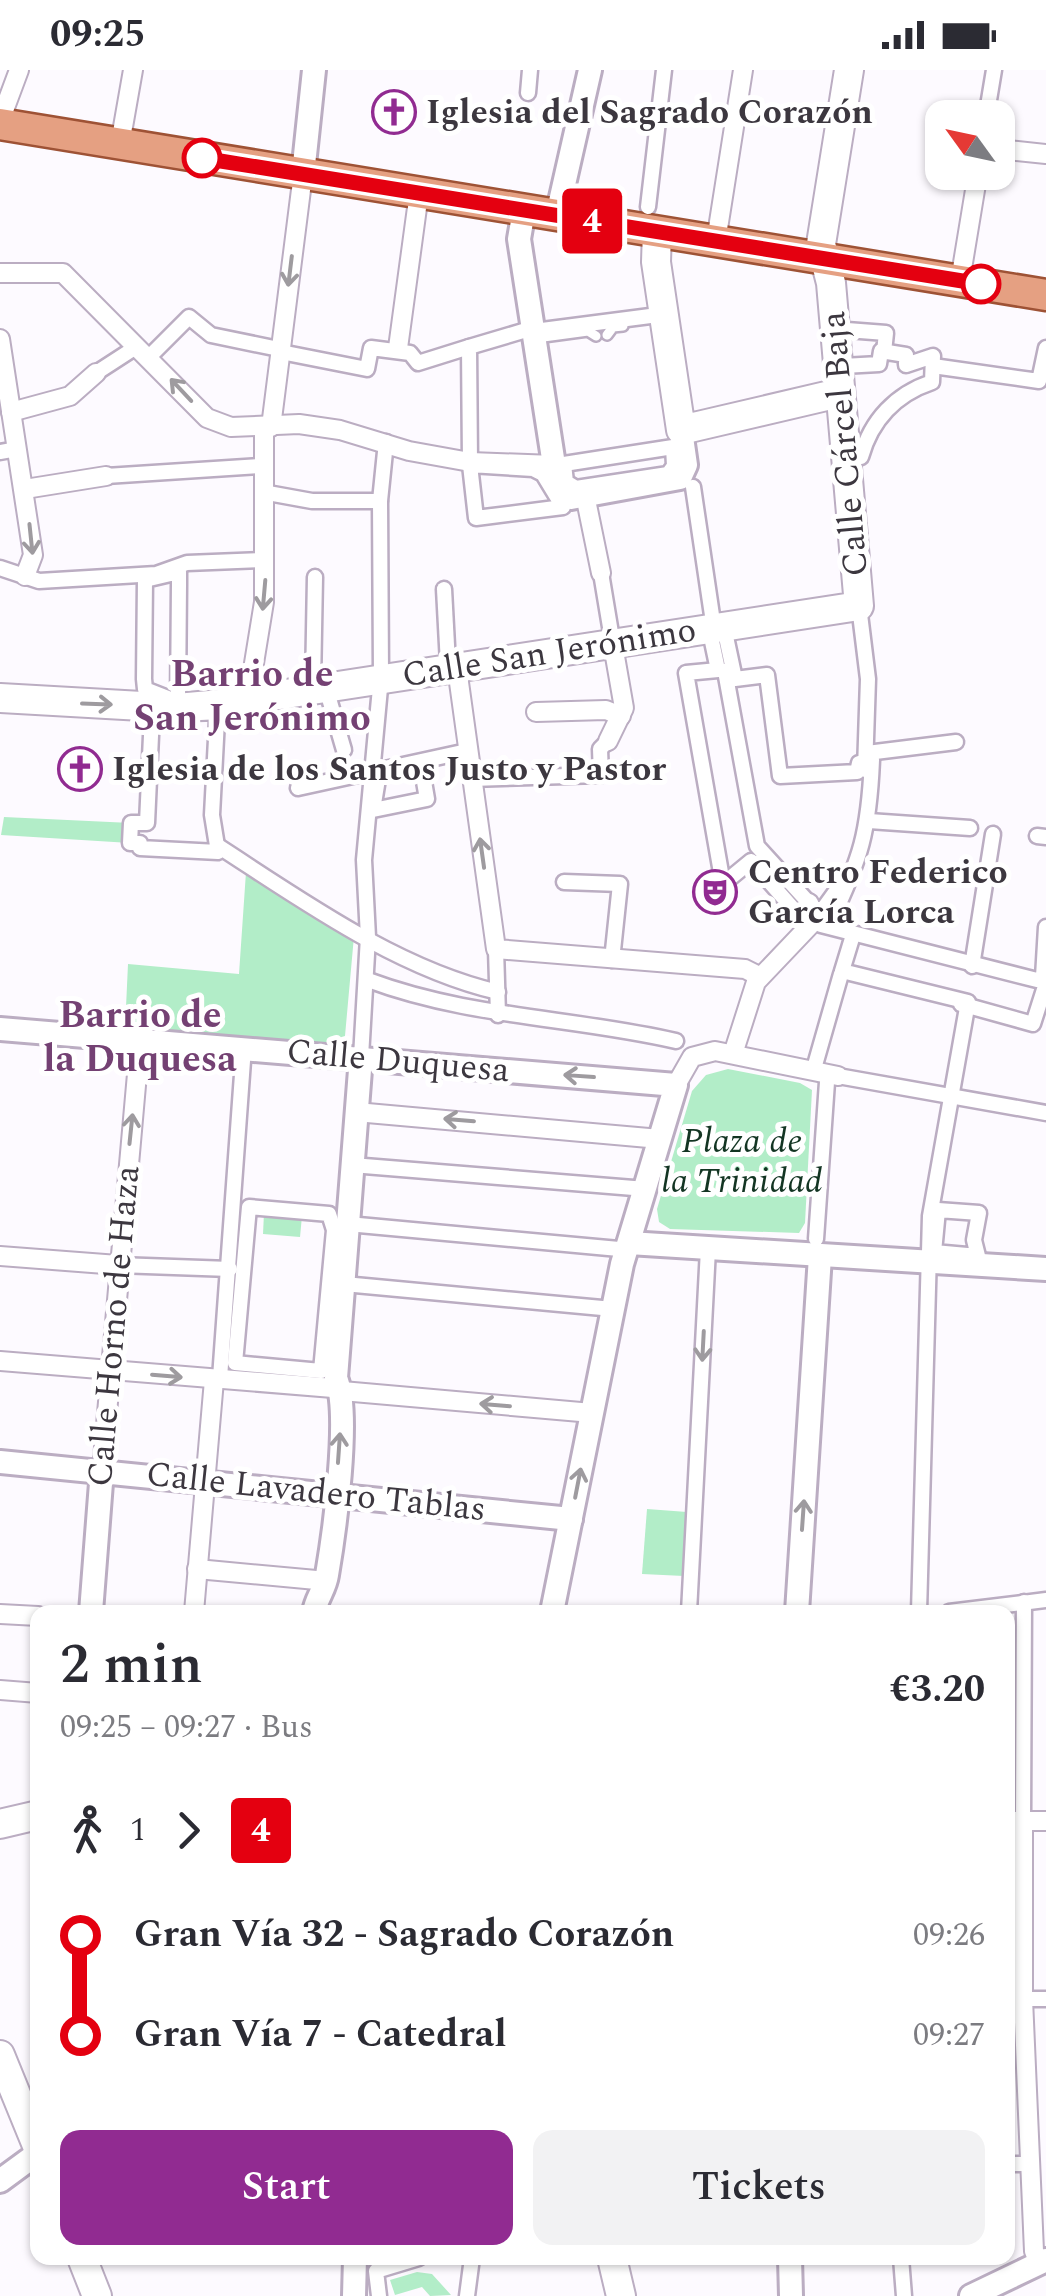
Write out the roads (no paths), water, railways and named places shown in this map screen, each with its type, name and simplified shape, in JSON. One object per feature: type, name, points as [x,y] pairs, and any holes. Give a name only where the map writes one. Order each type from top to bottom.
[{"type":"main road","name":"Calle Cárcel Baja","points":[[850,70],[820,244],[834,328],[860,606]]},
{"type":"main road","points":[[0,123],[557,215],[653,219],[716,241],[1046,295]]},
{"type":"main road","points":[[653,219],[662,317],[681,430],[840,393]]},
{"type":"main road","name":"Calle San Jerónimo","points":[[0,698],[177,708],[613,646],[860,606]]},
{"type":"main road","points":[[0,1824],[30,1816]]},
{"type":"main road","points":[[0,2055],[30,2130]]},
{"type":"main road","points":[[85,2265],[97,2296]]},
{"type":"main road","points":[[614,2265],[621,2296]]},
{"type":"street","points":[[0,123],[20,70]]},
{"type":"street","points":[[120,144],[133,70]]},
{"type":"street","points":[[248,700],[264,602],[268,427],[314,70]]},
{"type":"street","points":[[528,92],[530,70]]},
{"type":"street","points":[[557,215],[590,70]]},
{"type":"street","points":[[653,219],[664,70]]},
{"type":"street","points":[[716,241],[743,70]]},
{"type":"street","points":[[989,100],[994,70]]},
{"type":"street","points":[[1015,151],[1046,154]]},
{"type":"street","points":[[960,281],[975,190]]},
{"type":"street","points":[[398,350],[419,193]]},
{"type":"street","points":[[524,210],[519,239],[558,464],[558,485],[578,496],[686,483]]},
{"type":"street","points":[[0,273],[63,273],[207,418],[231,427],[298,424],[470,464],[533,469],[543,474],[563,506],[476,518],[470,464],[469,347]]},
{"type":"street","points":[[154,353],[188,317],[211,335],[368,368],[371,348],[410,352],[418,363],[469,347],[533,334],[662,317]]},
{"type":"street","points":[[834,328],[886,333],[879,364],[843,366],[847,452],[860,457],[880,416],[906,393],[932,382],[933,356],[906,365],[906,356],[884,352]]},
{"type":"street","points":[[0,338],[11,412],[9,451],[25,489],[33,555],[25,576]]},
{"type":"street","points":[[934,366],[1038,382],[1046,348]]},
{"type":"street","points":[[11,412],[70,396],[133,349]]},
{"type":"street","points":[[681,430],[686,483],[757,846],[812,911],[850,935]]},
{"type":"street","points":[[317,1605],[327,1581],[336,1494],[344,1284],[368,980],[364,860],[380,681],[380,501],[386,442]]},
{"type":"street","points":[[470,464],[558,464],[673,447],[675,461],[668,474],[576,488],[566,482],[558,464]]},
{"type":"street","points":[[25,489],[106,476],[260,466]]},
{"type":"street","points":[[268,493],[312,501],[380,501]]},
{"type":"street","points":[[471,779],[601,775],[600,748],[622,716],[601,573],[578,496]]},
{"type":"street","points":[[0,568],[39,581],[174,572],[179,572],[178,702],[145,689],[145,580],[174,572],[187,563],[263,560]]},
{"type":"street","points":[[314,684],[315,577]]},
{"type":"street","points":[[444,588],[452,666],[496,949],[498,1015]]},
{"type":"street","name":"Calle Cárcel Baja","points":[[860,606],[868,679],[866,757]]},
{"type":"street","points":[[716,627],[725,632],[735,680],[766,675],[780,776],[857,772],[866,757],[956,742]]},
{"type":"street","points":[[716,627],[710,632],[718,670],[686,673],[723,884],[751,861],[803,920],[812,911]]},
{"type":"street","points":[[328,696],[344,750]]},
{"type":"street","points":[[536,712],[606,710],[622,716]]},
{"type":"street","points":[[223,712],[217,720],[212,787],[218,846],[218,852],[140,848],[140,844],[130,843],[131,822],[147,823],[152,714],[223,712]]},
{"type":"street","points":[[298,788],[467,751]]},
{"type":"street","points":[[812,911],[830,922],[859,864],[868,821],[872,760],[866,757]]},
{"type":"street","points":[[732,1054],[760,976],[852,863],[862,820],[866,757]]},
{"type":"street","points":[[868,821],[970,828]]},
{"type":"street","points":[[972,963],[993,834]]},
{"type":"street","points":[[218,846],[368,937],[466,985],[498,992]]},
{"type":"street","points":[[564,882],[620,884],[612,960]]},
{"type":"street","points":[[850,935],[836,972],[1033,1024],[1045,975],[1046,927]]},
{"type":"street","points":[[920,1605],[931,1208],[968,1002],[842,971],[850,930],[972,963],[1037,976],[1038,968],[1045,975]]},
{"type":"street","points":[[496,949],[745,969],[760,976]]},
{"type":"street","points":[[816,1064],[841,974]]},
{"type":"street","points":[[368,980],[452,1008],[620,1028],[676,1040]]},
{"type":"street","name":"Calle Duquesa","points":[[0,1028],[676,1085]]},
{"type":"street","name":"Calle Horno de Haza","points":[[92,1605],[118,1265],[140,1040]]},
{"type":"street","points":[[194,1605],[230,1269],[234,1219],[230,1205],[244,1047]]},
{"type":"street","points":[[553,1605],[624,1246],[646,1189],[676,1085],[692,1057],[716,1051],[833,1079],[1046,1113]]},
{"type":"street","points":[[797,1605],[818,1247],[833,1079]]},
{"type":"street","points":[[356,1112],[660,1140]]},
{"type":"street","points":[[352,1165],[646,1189]]},
{"type":"street","points":[[249,1206],[330,1214],[334,1230],[321,1371],[234,1363],[249,1206]]},
{"type":"street","points":[[938,1210],[979,1213],[974,1240],[978,1256],[934,1252],[938,1210]]},
{"type":"street","points":[[348,1224],[624,1246],[818,1247],[928,1262],[1046,1269]]},
{"type":"street","points":[[689,1605],[708,1248]]},
{"type":"street","points":[[0,1256],[230,1269]]},
{"type":"street","points":[[344,1284],[613,1309]]},
{"type":"street","points":[[0,1362],[341,1388],[592,1413]]},
{"type":"street","name":"Calle Lavadero Tablas","points":[[0,1462],[571,1519]]},
{"type":"street","points":[[197,1569],[327,1581]]},
{"type":"street","points":[[1002,1605],[1046,1600]]},
{"type":"street","points":[[971,2296],[1042,2262],[1034,2251],[1015,1999],[1015,1821],[1024,1602]]},
{"type":"street","points":[[0,1614],[30,1616]]},
{"type":"street","points":[[0,1690],[30,1692]]},
{"type":"street","points":[[1015,1821],[1046,1821]]},
{"type":"street","points":[[1015,1999],[1046,1999]]},
{"type":"street","points":[[0,2181],[30,2157]]},
{"type":"street","points":[[1015,2164],[1030,2164]]},
{"type":"street","points":[[379,2296],[376,2271],[396,2265]]},
{"type":"street","points":[[465,2296],[469,2265]]},
{"type":"street","points":[[790,2265],[792,2296]]},
{"type":"street","points":[[902,2265],[904,2296]]},
{"type":"lane","points":[[533,334],[588,331],[602,336],[613,327],[662,317]]},
{"type":"place","name":"Iglesia del Sagrado Corazón","points":[[394,112]]},
{"type":"place","name":"Iglesia de los Santos Justo y Pastor","points":[[80,769]]},
{"type":"place","name":"Centro Federico García Lorca","points":[[715,892]]},
{"type":"district","name":"Barrio de San Jerónimo","points":[[252,697]]},
{"type":"district","name":"Barrio de la Duquesa","points":[[140,1038]]},
{"type":"park label","name":"Plaza de la Trinidad","points":[[742,1161]]}]
